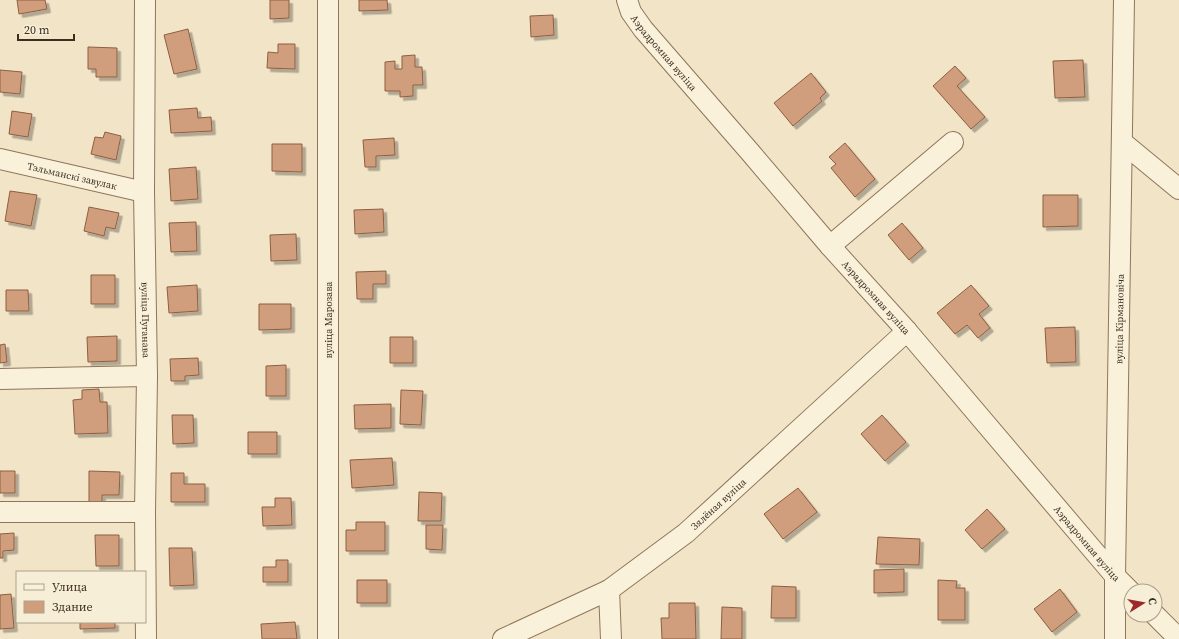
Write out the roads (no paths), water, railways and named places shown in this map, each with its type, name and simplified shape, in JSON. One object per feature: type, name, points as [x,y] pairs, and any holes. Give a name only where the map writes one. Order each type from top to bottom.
[{"type":"street","name":"вуліца Пуганава","points":[[145,0],[144,192],[147,376],[145,571]]},
{"type":"street","name":"вуліца Марозава","points":[[328,0],[328,639]]},
{"type":"street","name":"Аэрадромная вуліца","points":[[627,0],[631,12],[643,29],[830,246],[907,331],[1114,576],[1123,584]]},
{"type":"street","name":"вуліца Кірмановіча","points":[[1115,639],[1114,576],[1124,0]]},
{"type":"street","points":[[830,246],[953,142]]},
{"type":"street","points":[[1122,142],[1179,189]]},
{"type":"street","name":"Тэльманскі завулак","points":[[0,159],[144,192]]},
{"type":"street","name":"Зялёная вуліца","points":[[503,639],[609,590],[686,533],[907,331]]},
{"type":"street","points":[[0,379],[147,376]]},
{"type":"street","points":[[0,512],[145,512]]},
{"type":"street","points":[[609,590],[611,639]]},
{"type":"street","name":"вуліца Пуганава","points":[[146,623],[146,639]]},
{"type":"street","points":[[1163,623],[1179,639]]}]
